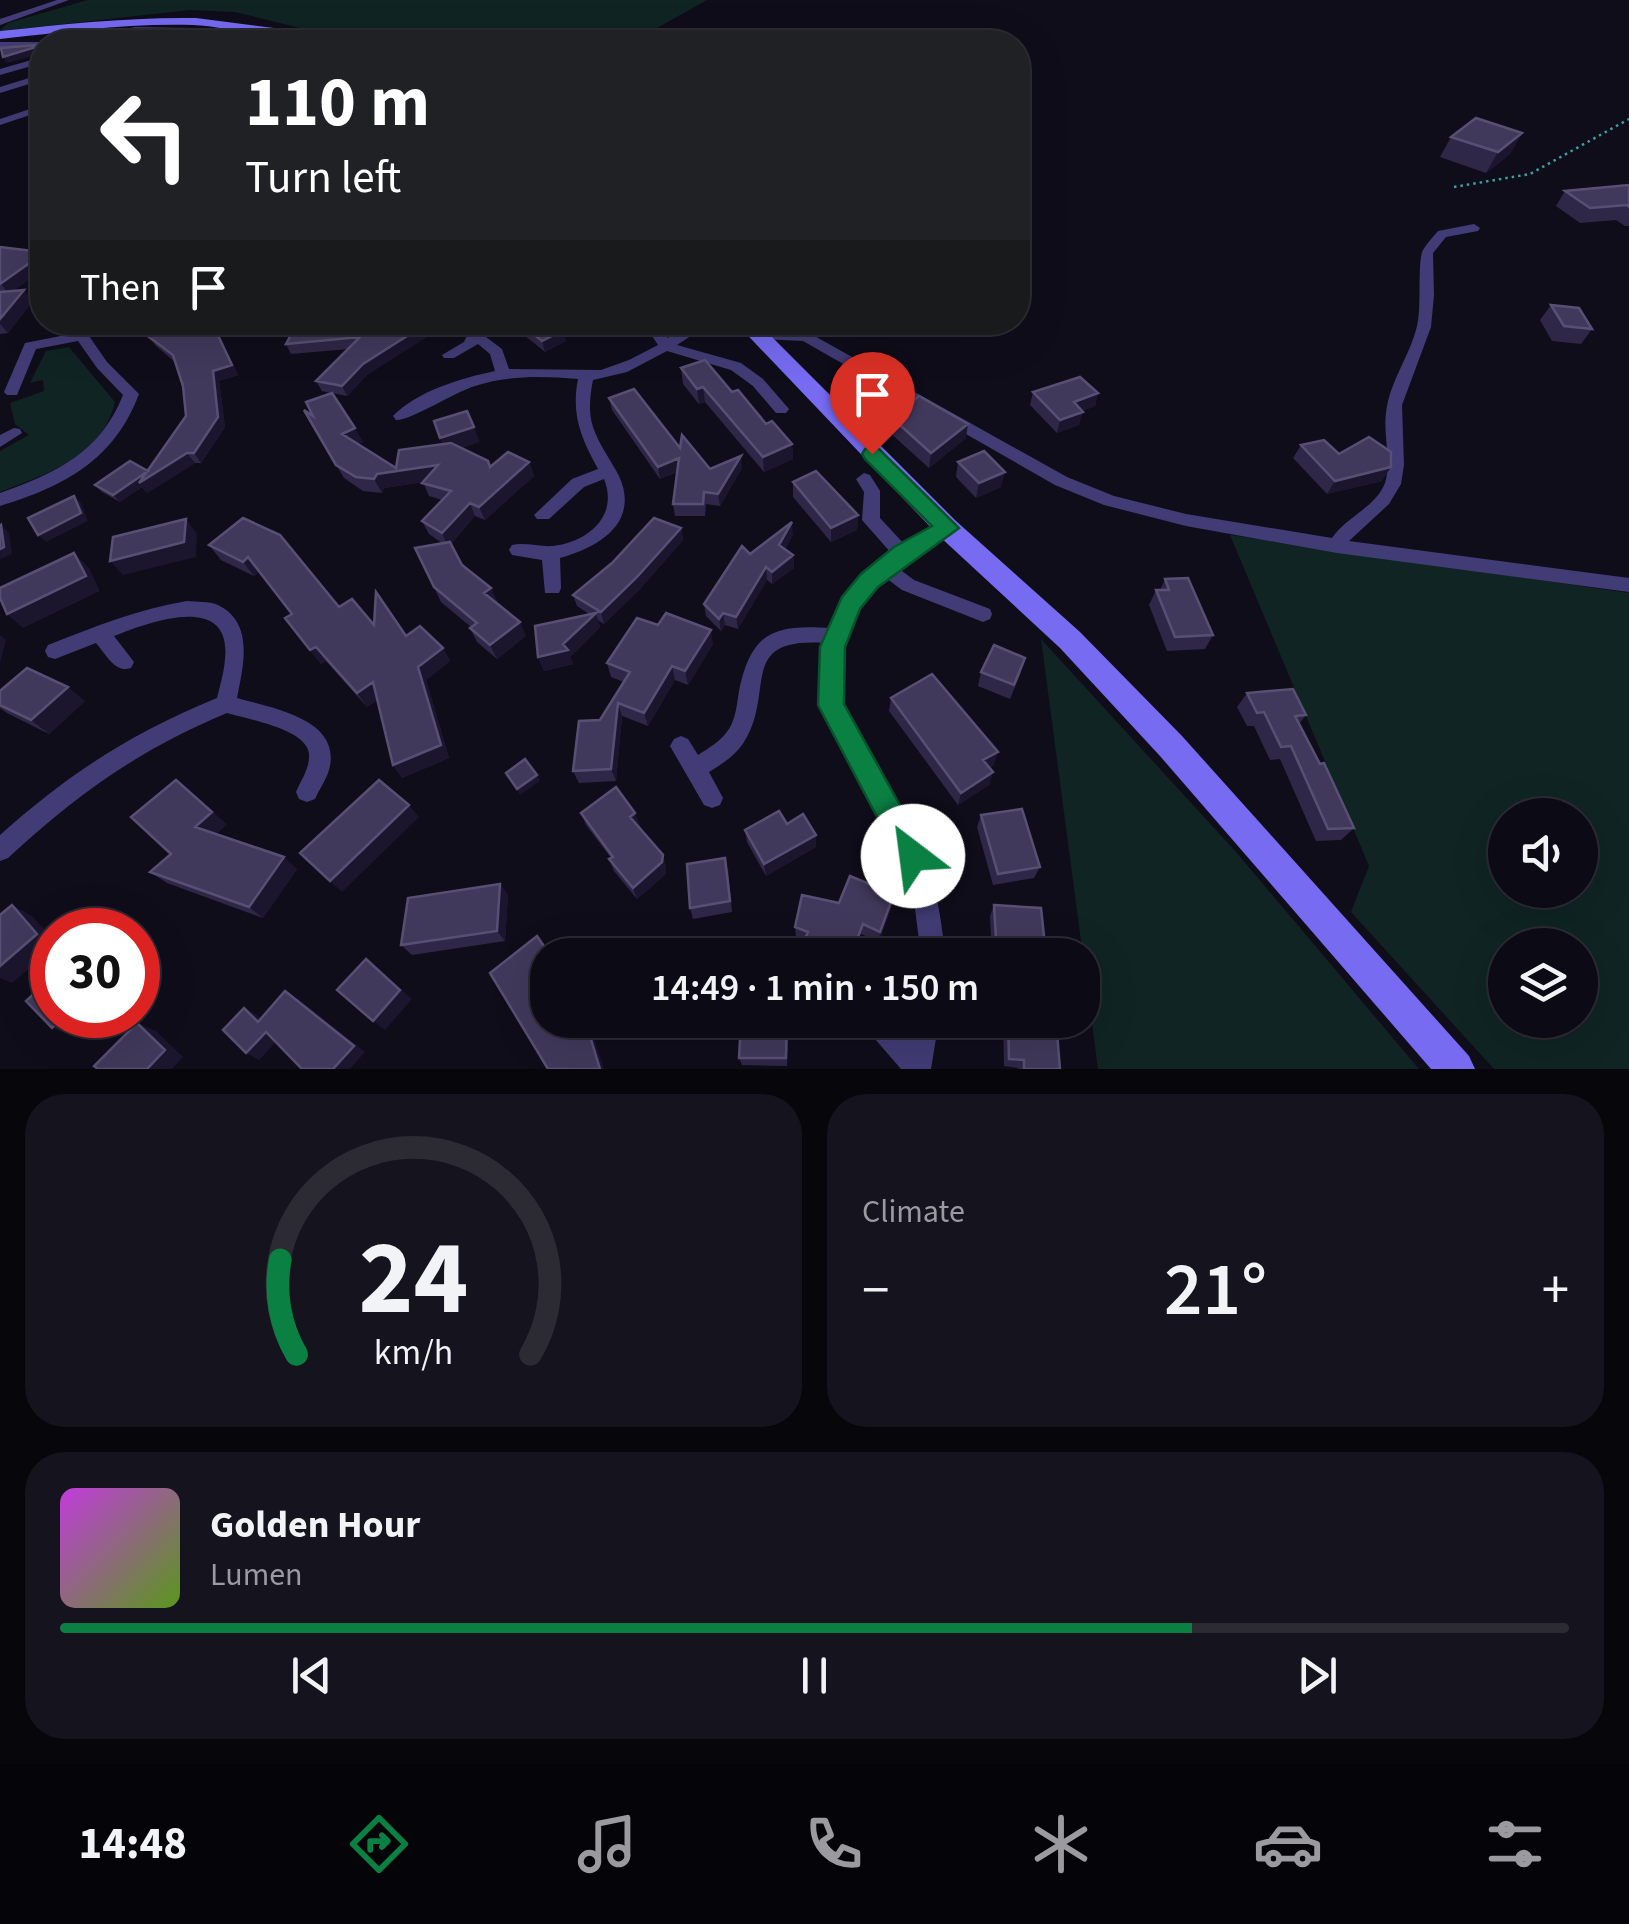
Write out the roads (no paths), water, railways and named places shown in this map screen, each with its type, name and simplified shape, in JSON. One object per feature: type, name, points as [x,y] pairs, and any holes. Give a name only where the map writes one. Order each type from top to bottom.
[{"type":"street","points":[[0,22],[65,0]]},
{"type":"street","points":[[42,30],[177,18],[263,30]]},
{"type":"street","points":[[75,30],[76,26]]},
{"type":"street","points":[[0,35],[30,31]]},
{"type":"street","points":[[0,45],[30,45]]},
{"type":"street","points":[[0,72],[30,63]]},
{"type":"street","points":[[0,90],[30,80]]},
{"type":"street","points":[[0,122],[30,112]]},
{"type":"street","points":[[1337,546],[1343,532],[1388,495],[1396,477],[1394,412],[1408,359],[1420,338],[1428,299],[1427,252],[1442,234],[1474,228]]},
{"type":"street","points":[[12,392],[30,346],[64,335]]},
{"type":"street","points":[[0,500],[80,466],[109,441],[124,417],[130,394],[102,365],[86,335]]},
{"type":"street","points":[[449,356],[470,344],[475,335]]},
{"type":"street","points":[[480,335],[497,352],[503,373]]},
{"type":"street","points":[[659,335],[666,344],[691,358],[730,364],[756,382],[781,409]]},
{"type":"street","points":[[401,417],[441,392],[503,373],[586,376],[626,368],[682,335]]},
{"type":"street","points":[[759,335],[947,528],[1070,640],[1171,746],[1456,1069]]},
{"type":"street","points":[[793,335],[806,337],[1085,492],[1159,514],[1337,546],[1629,585]]},
{"type":"street","points":[[518,550],[566,551],[606,528],[618,510],[620,495],[585,429],[586,376]]},
{"type":"street","points":[[740,388],[756,382]]},
{"type":"street","points":[[554,511],[578,482],[608,471]]},
{"type":"street","points":[[864,478],[872,491],[871,520],[902,554]]},
{"type":"street","points":[[931,938],[926,896],[913,856],[831,705],[836,636],[859,591],[902,554],[947,528]]},
{"type":"street","points":[[551,553],[552,588]]},
{"type":"street","points":[[884,567],[908,585],[983,614]]},
{"type":"street","points":[[55,651],[167,610],[189,606],[211,609],[226,620],[237,644],[236,670],[226,704]]},
{"type":"street","points":[[100,633],[124,662]]},
{"type":"street","points":[[695,769],[734,740],[744,720],[755,658],[766,645],[786,634],[836,636]]},
{"type":"street","points":[[0,850],[64,791],[111,758],[165,728],[226,704],[308,730],[322,748],[322,768],[307,792]]},
{"type":"street","points":[[681,746],[712,798]]},
{"type":"street","points":[[891,1038],[918,1068]]},
{"type":"street","points":[[918,1068],[923,1038]]}]
